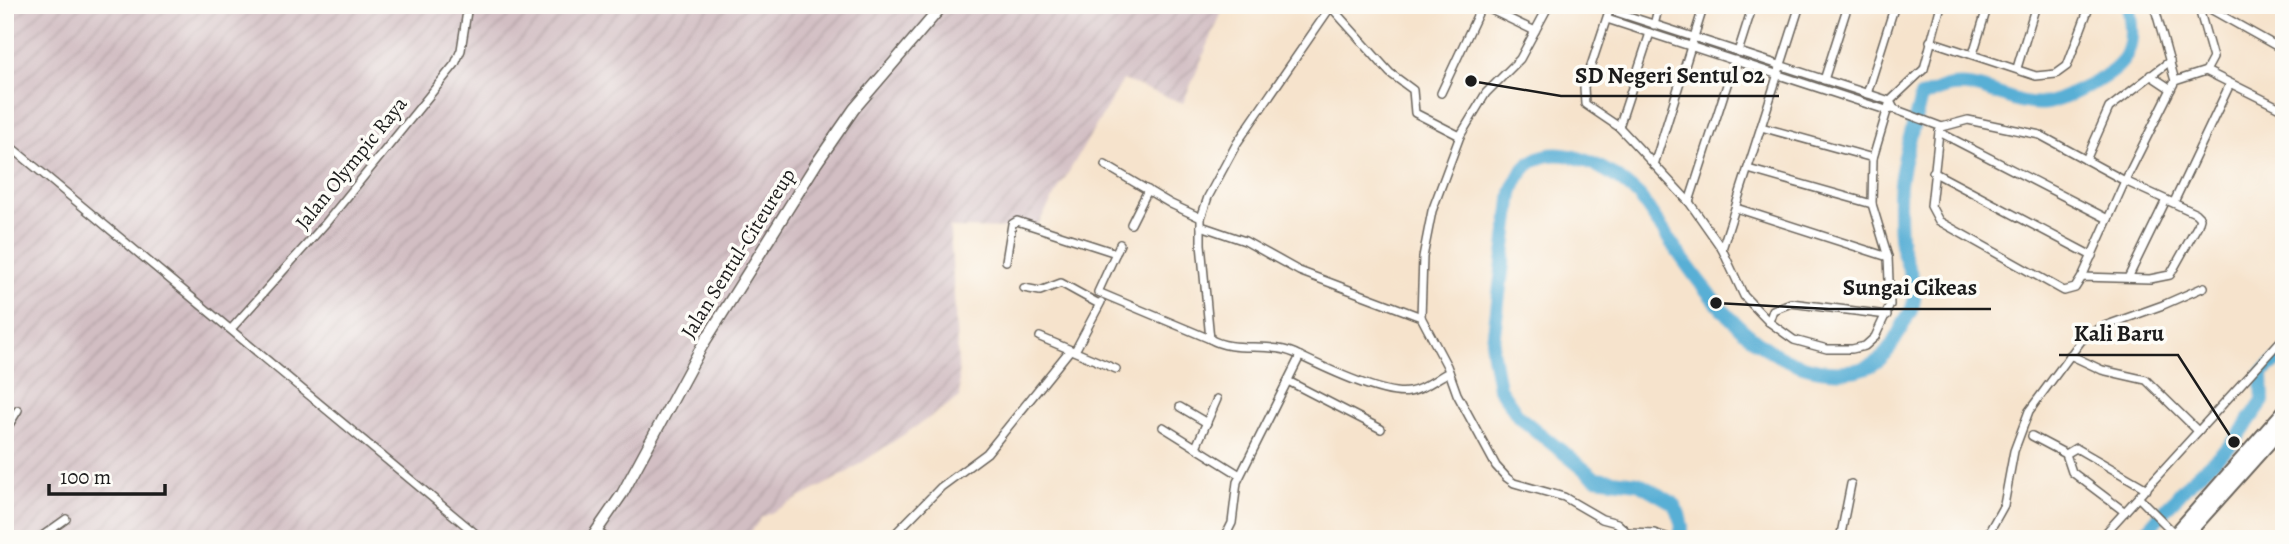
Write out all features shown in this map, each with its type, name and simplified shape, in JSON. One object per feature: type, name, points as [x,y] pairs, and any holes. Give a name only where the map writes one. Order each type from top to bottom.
[{"type":"highway","points":[[2176,537],[2284,411]]},
{"type":"highway","points":[[2176,537],[2284,426]]},
{"type":"street","name":"Jalan Olympic Raya","points":[[232,328],[325,224],[455,64],[461,50],[468,5]]},
{"type":"street","name":"Jalan Sentul-Citeureup","points":[[594,535],[622,494],[702,346],[820,158],[854,109],[943,5]]},
{"type":"street","points":[[1441,93],[1482,5],[1535,31]]},
{"type":"street","points":[[1549,5],[1520,60],[1486,93],[1460,136],[1432,211],[1423,257],[1421,317],[1457,394],[1496,466],[1507,478],[1514,483],[1564,497],[1602,519],[1617,523],[1627,532],[1669,537]]},
{"type":"street","points":[[1619,127],[1660,5]]},
{"type":"street","points":[[1654,165],[1704,5]]},
{"type":"street","points":[[1738,52],[1753,5]]},
{"type":"street","points":[[1722,249],[1800,5]]},
{"type":"street","points":[[1825,80],[1848,5]]},
{"type":"street","points":[[1867,94],[1895,5]]},
{"type":"street","points":[[1890,107],[1867,94],[1825,80],[1735,60],[1692,46],[1611,8],[1584,87],[1583,101],[1590,109],[1619,127],[1689,202],[1722,249],[1744,296],[1769,322],[1794,340],[1838,350],[1865,346],[1875,337],[1890,305],[1888,257],[1872,204],[1873,158],[1890,107],[1920,75],[1941,5]]},
{"type":"street","points":[[1973,54],[1988,5]]},
{"type":"street","points":[[2017,68],[2036,5]]},
{"type":"street","points":[[1930,41],[2036,76],[2056,74],[2064,69],[2090,5]]},
{"type":"street","points":[[1941,129],[1933,172],[1931,206],[1939,221],[2064,291],[2075,288],[2173,85],[2170,61],[2154,5]]},
{"type":"street","points":[[2150,75],[2173,85],[2206,71],[2214,53],[2200,5]]},
{"type":"street","points":[[2200,5],[2278,47]]},
{"type":"street","points":[[1210,339],[1201,222],[1208,197],[1237,144],[1332,6],[1390,73],[1413,90],[1415,113],[1460,136]]},
{"type":"street","points":[[1607,19],[1694,37],[1779,70],[1934,123],[2108,219]]},
{"type":"street","points":[[1689,202],[1735,60]]},
{"type":"street","points":[[2086,160],[2109,108],[2170,61]]},
{"type":"street","points":[[2206,71],[2284,110]]},
{"type":"street","points":[[2129,276],[2230,84]]},
{"type":"street","points":[[1941,129],[1968,120],[2010,126],[2040,135],[2200,218],[2184,255],[2170,275],[2162,279],[2082,276]]},
{"type":"street","points":[[1761,127],[1873,158]]},
{"type":"street","points":[[5,142],[232,328],[482,539]]},
{"type":"street","points":[[1105,165],[1201,222],[1245,241],[1299,271],[1421,317]]},
{"type":"street","points":[[1748,169],[1872,204]]},
{"type":"street","points":[[1933,172],[2092,256]]},
{"type":"street","points":[[1131,224],[1148,190]]},
{"type":"street","points":[[1736,208],[1888,257]]},
{"type":"street","points":[[1006,261],[1012,224],[1017,221],[1116,253]]},
{"type":"street","points":[[1120,244],[1098,292],[1210,339],[1223,344],[1285,348],[1342,376],[1403,393],[1416,390],[1448,372]]},
{"type":"street","points":[[1024,288],[1040,291],[1058,282],[1099,304]]},
{"type":"street","points":[[1985,539],[2004,505],[2014,451],[2029,411],[2070,355],[2099,328],[2163,305],[2204,286]]},
{"type":"street","points":[[890,539],[941,487],[987,453],[1073,350],[1105,296]]},
{"type":"street","points":[[1769,322],[1773,310],[1791,303],[1887,315]]},
{"type":"street","points":[[1040,337],[1116,369]]},
{"type":"street","points":[[2100,539],[2284,337]]},
{"type":"street","points":[[2070,355],[2102,370],[2146,380],[2198,431]]},
{"type":"street","points":[[1224,539],[1232,523],[1240,475],[1300,356]]},
{"type":"street","points":[[1288,381],[1381,429]]},
{"type":"street","points":[[1196,447],[1217,399]]},
{"type":"street","points":[[1180,407],[1207,423]]},
{"type":"street","points":[[5,431],[18,410]]},
{"type":"street","points":[[1163,427],[1240,475]]},
{"type":"street","points":[[2032,436],[2066,454],[2073,472],[2125,512]]},
{"type":"street","points":[[2066,454],[2076,448],[2091,454],[2147,489]]},
{"type":"street","points":[[1840,539],[1851,484]]},
{"type":"street","points":[[2138,498],[2176,537]]},
{"type":"street","points":[[38,539],[66,519]]},
{"type":"street","points":[[594,535],[608,539]]},
{"type":"shaded area","points":[[5,5],[1225,5],[1183,103],[1123,80],[1035,229],[950,228],[960,397],[843,475],[761,518],[746,539],[5,539]]},
{"type":"waterway","points":[[1679,539],[1682,527],[1673,503],[1638,483],[1595,478],[1519,417],[1499,388],[1492,349],[1512,193],[1522,172],[1536,160],[1552,155],[1570,156],[1608,172],[1640,197],[1704,287],[1729,316],[1756,341],[1786,360],[1820,370],[1857,370],[1882,358],[1913,305],[1913,281],[1900,239],[1899,192],[1903,165],[1921,97],[1948,87],[1964,86],[2035,104],[2065,97],[2109,74],[2125,57],[2131,36],[2128,5]]},
{"type":"waterway","points":[[2139,539],[2189,483],[2234,442],[2263,401],[2262,373],[2284,355]]},
{"type":"place","name":"SD Negeri Sentul 02","points":[[1471,81]]},
{"type":"place","name":"Sungai Cikeas","points":[[1716,303]]},
{"type":"place","name":"Kali Baru","points":[[2234,442]]}]
